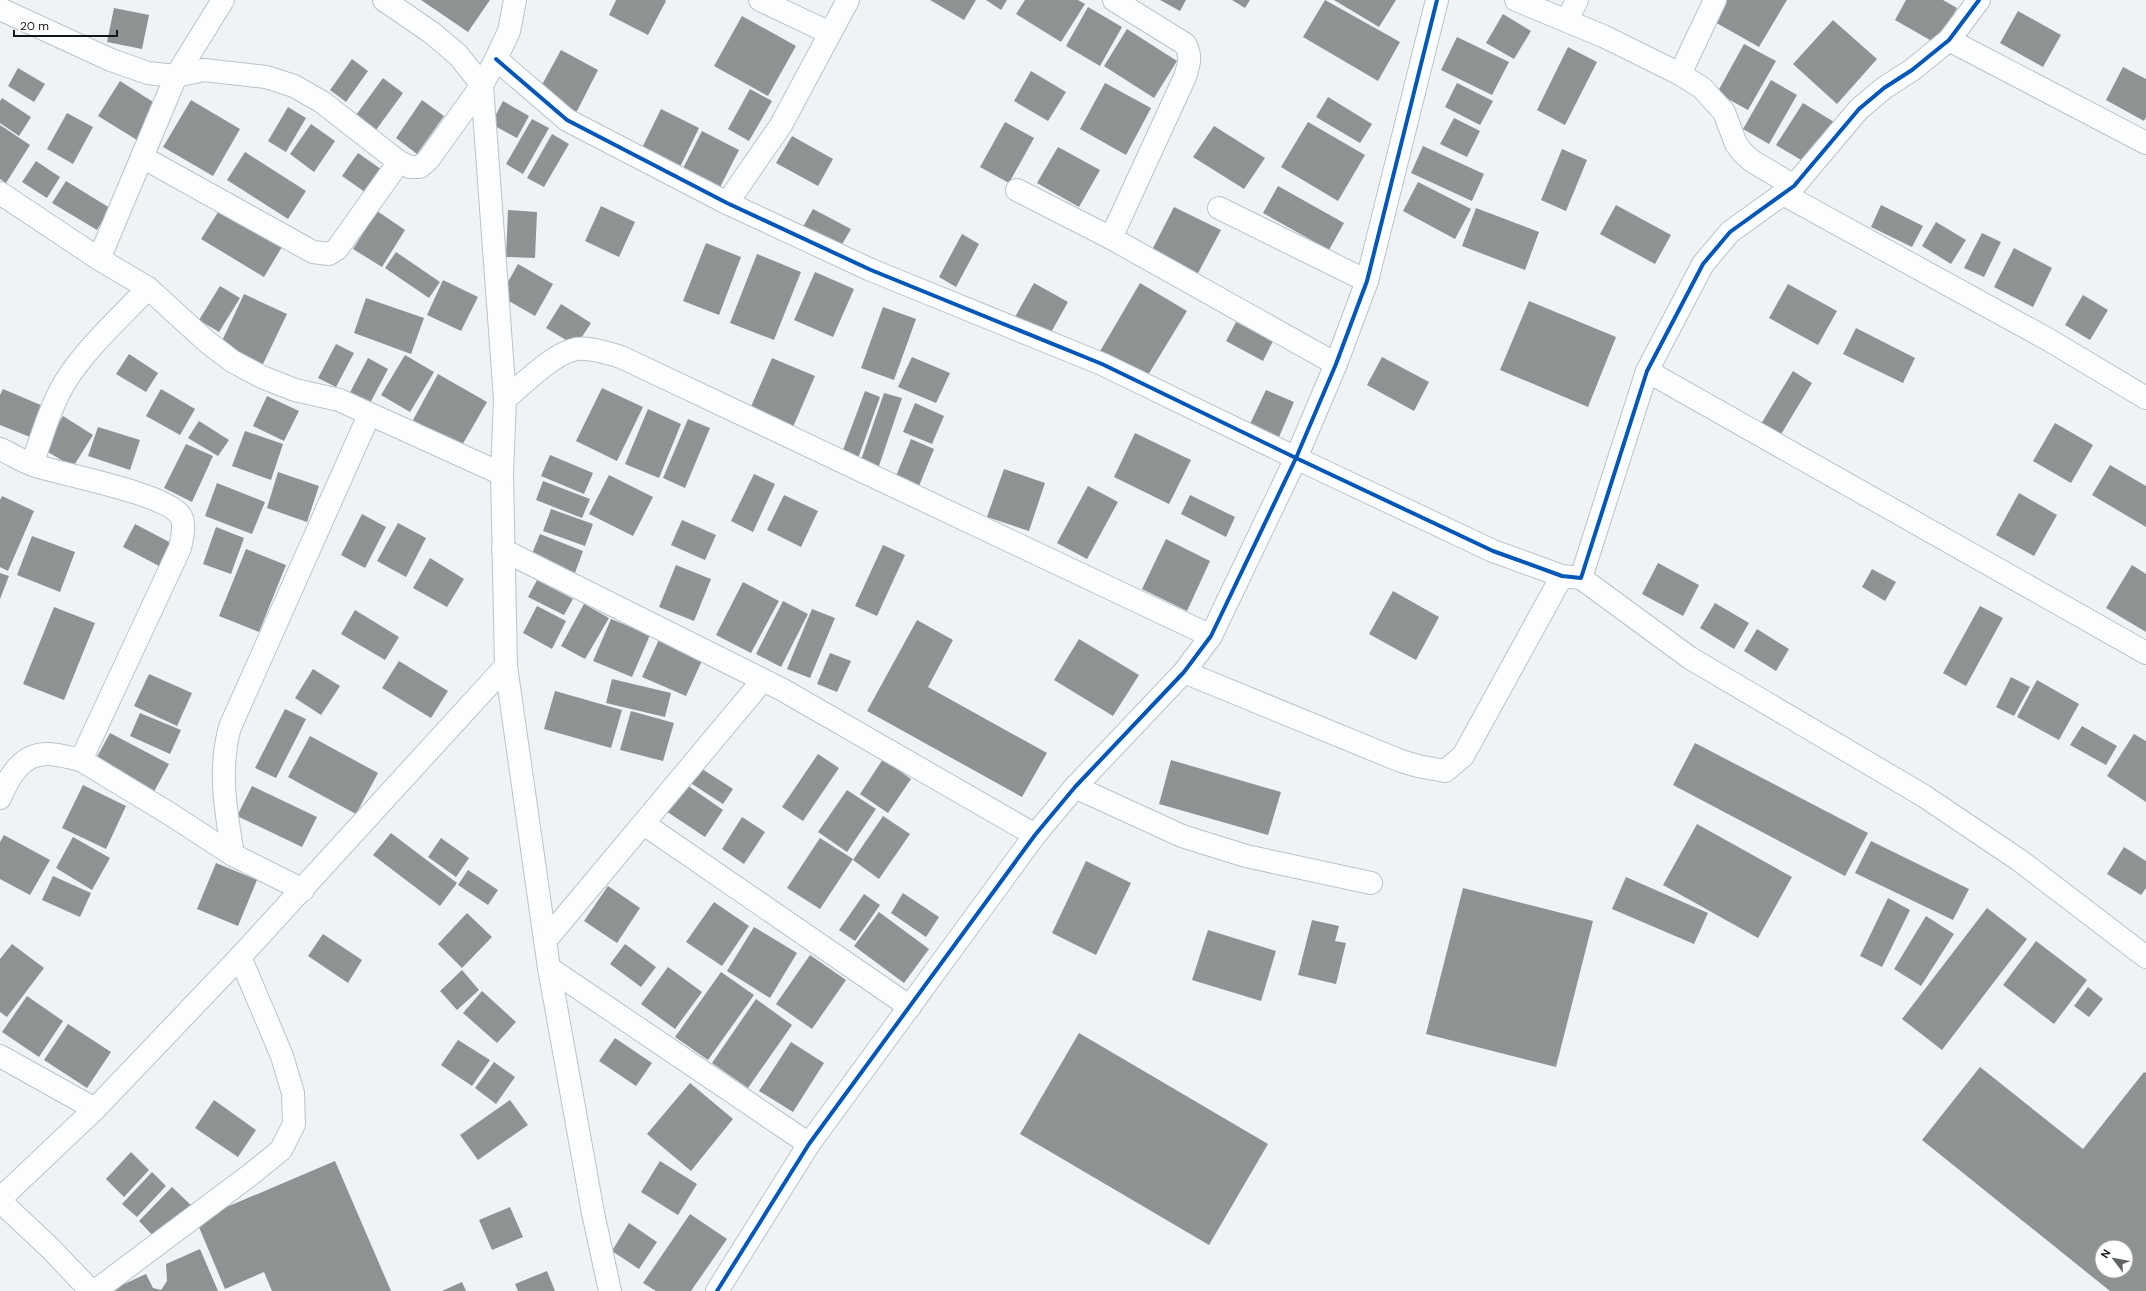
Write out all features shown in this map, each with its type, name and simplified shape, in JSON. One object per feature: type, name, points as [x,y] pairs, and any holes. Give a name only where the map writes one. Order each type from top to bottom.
[{"type":"street","points":[[99,259],[176,76],[223,0]]},
{"type":"street","points":[[384,0],[432,33],[458,55],[482,85],[505,399],[502,474],[506,666],[549,968],[593,1213],[610,1291]]},
{"type":"street","points":[[0,9],[111,60],[148,73],[176,76],[204,70],[266,77],[294,86],[322,102],[399,162],[410,168],[420,167],[482,85],[509,31],[515,0]]},
{"type":"street","points":[[760,0],[830,33]]},
{"type":"street","points":[[727,203],[781,125],[848,0]]},
{"type":"street","points":[[1111,238],[1185,77],[1189,65],[1190,52],[1185,44],[1114,0]]},
{"type":"street","points":[[717,1291],[809,1144],[1035,835],[1075,787],[1184,672],[1211,636],[1296,458],[1336,364],[1367,281],[1438,0]]},
{"type":"street","points":[[1516,0],[1568,20],[1680,74],[1702,88],[1724,112],[1736,144],[1743,153],[1788,190],[2049,340],[2146,398]]},
{"type":"street","points":[[1568,20],[1577,0]]},
{"type":"street","points":[[1680,74],[1715,0]]},
{"type":"street","points":[[1184,672],[1401,761],[1418,766],[1445,770],[1462,756],[1572,577],[1647,371],[1703,264],[1730,232],[1788,190],[1859,109],[1884,88],[1912,70],[1950,40],[1979,0]]},
{"type":"street","points":[[1950,40],[2146,142]]},
{"type":"street","points":[[496,59],[567,120],[727,203],[871,270],[1102,364],[1493,551],[1572,577],[1690,658],[1924,796],[2019,860],[2146,957]]},
{"type":"street","points":[[142,157],[313,252],[328,254],[337,250],[399,162]]},
{"type":"street","points":[[1017,190],[1111,238],[1336,364]]},
{"type":"street","points":[[0,193],[99,259],[148,288],[206,341],[232,361],[262,377],[295,390],[339,400],[369,415],[502,474]]},
{"type":"street","points":[[1219,208],[1367,281]]},
{"type":"street","points":[[32,464],[53,408],[65,382],[84,357],[148,288]]},
{"type":"street","points":[[505,399],[559,356],[577,349],[602,351],[621,357],[1211,636]]},
{"type":"street","points":[[1647,371],[2146,653]]},
{"type":"street","points":[[233,855],[226,813],[223,766],[230,727],[369,415]]},
{"type":"street","points":[[0,449],[32,464],[144,496],[169,505],[180,516],[183,532],[180,548],[82,760]]},
{"type":"street","points":[[503,550],[763,680],[1035,835]]},
{"type":"street","points":[[91,1291],[56,1254],[0,1200],[95,1109],[240,957],[303,890],[506,666]]},
{"type":"street","points":[[546,941],[763,680]]},
{"type":"street","points":[[0,798],[8,780],[18,765],[35,756],[48,754],[82,760],[233,855],[303,890]]},
{"type":"street","points":[[1075,787],[1182,836],[1246,856],[1371,883]]},
{"type":"street","points":[[644,824],[910,1007]]},
{"type":"street","points":[[95,1291],[281,1150],[294,1124],[293,1093],[282,1056],[240,957]]},
{"type":"street","points":[[549,968],[809,1144]]},
{"type":"street","points":[[0,1056],[95,1109]]},
{"type":"building","points":[[421,0],[490,0],[468,32]]},
{"type":"building","points":[[616,0],[666,1],[648,35],[609,15]]},
{"type":"building","points":[[930,0],[976,0],[964,20]]},
{"type":"building","points":[[986,0],[1007,0],[1001,10]]},
{"type":"building","points":[[1025,0],[1078,0],[1085,4],[1061,42],[1016,14]]},
{"type":"building","points":[[1160,0],[1186,0],[1180,11]]},
{"type":"building","points":[[1232,0],[1250,0],[1245,8]]},
{"type":"building","points":[[1325,0],[1400,42],[1378,81],[1303,37]]},
{"type":"building","points":[[1334,0],[1396,0],[1379,27]]},
{"type":"building","points":[[1725,0],[1787,0],[1759,47],[1713,21]]},
{"type":"building","points":[[1906,0],[1943,0],[1957,8],[1937,44],[1895,20]]},
{"type":"building","points":[[1088,7],[1122,27],[1100,66],[1066,46]]},
{"type":"building","points":[[114,8],[149,15],[142,49],[107,42]]},
{"type":"building","points":[[2018,11],[2061,35],[2043,67],[2000,43]]},
{"type":"building","points":[[1503,14],[1531,31],[1514,59],[1486,43]]},
{"type":"building","points":[[742,16],[796,46],[768,96],[714,66]]},
{"type":"building","points":[[1833,20],[1877,59],[1837,104],[1793,64]]},
{"type":"building","points":[[1127,29],[1177,61],[1154,98],[1104,66]]},
{"type":"building","points":[[1457,37],[1509,62],[1492,95],[1441,70]]},
{"type":"building","points":[[1744,44],[1776,61],[1748,110],[1717,93]]},
{"type":"building","points":[[1568,47],[1597,62],[1565,125],[1537,110]]},
{"type":"building","points":[[561,50],[598,70],[576,113],[538,92]]},
{"type":"building","points":[[352,59],[368,71],[346,102],[330,90]]},
{"type":"building","points":[[2123,67],[2146,79],[2146,117],[2144,121],[2106,100]]},
{"type":"building","points":[[18,68],[45,84],[34,102],[8,86]]},
{"type":"building","points":[[1031,71],[1066,92],[1048,121],[1014,101]]},
{"type":"building","points":[[383,78],[403,93],[376,130],[356,115]]},
{"type":"building","points":[[1771,80],[1797,95],[1769,144],[1743,129]]},
{"type":"building","points":[[120,81],[158,105],[137,140],[98,116]]},
{"type":"building","points":[[1105,83],[1151,108],[1126,155],[1080,129]]},
{"type":"building","points":[[1457,83],[1493,101],[1480,125],[1445,107]]},
{"type":"building","points":[[750,89],[772,101],[749,141],[728,129]]},
{"type":"building","points":[[1328,97],[1372,124],[1360,143],[1316,117]]},
{"type":"building","points":[[2,98],[31,117],[19,136],[0,123],[0,101]]},
{"type":"building","points":[[191,100],[240,129],[213,176],[163,147]]},
{"type":"building","points":[[422,100],[444,116],[417,154],[396,138]]},
{"type":"building","points":[[503,101],[529,116],[517,138],[491,124]]},
{"type":"building","points":[[1803,103],[1834,122],[1808,164],[1776,145]]},
{"type":"building","points":[[288,107],[306,118],[286,152],[268,141]]},
{"type":"building","points":[[661,109],[699,128],[680,167],[642,148]]},
{"type":"building","points":[[67,113],[93,127],[73,164],[47,149]]},
{"type":"building","points":[[1454,118],[1480,131],[1467,157],[1440,144]]},
{"type":"building","points":[[532,119],[549,128],[523,174],[506,164]]},
{"type":"building","points":[[1005,122],[1034,138],[1009,183],[980,167]]},
{"type":"building","points":[[1308,122],[1365,155],[1338,201],[1281,167]]},
{"type":"building","points":[[311,124],[335,141],[314,172],[290,154]]},
{"type":"building","points":[[0,125],[30,145],[6,183],[0,179]]},
{"type":"building","points":[[1214,126],[1265,158],[1244,189],[1193,157]]},
{"type":"building","points":[[702,131],[739,150],[716,195],[679,176]]},
{"type":"building","points":[[552,134],[569,144],[544,187],[527,178]]},
{"type":"building","points":[[792,136],[833,159],[818,186],[776,163]]},
{"type":"building","points":[[1423,146],[1484,174],[1472,201],[1411,173]]},
{"type":"building","points":[[1058,147],[1100,170],[1079,207],[1037,183]]},
{"type":"building","points":[[1562,149],[1587,160],[1566,211],[1541,200]]},
{"type":"building","points":[[245,152],[306,191],[288,219],[227,180]]},
{"type":"building","points":[[358,153],[388,174],[372,197],[342,176]]},
{"type":"building","points":[[36,161],[60,177],[47,198],[22,182]]},
{"type":"building","points":[[66,181],[110,208],[97,230],[52,203]]},
{"type":"building","points":[[1418,182],[1471,209],[1455,239],[1403,211]]},
{"type":"building","points":[[1278,186],[1344,223],[1329,250],[1263,213]]},
{"type":"building","points":[[1616,205],[1671,235],[1655,264],[1600,234]]},
{"type":"building","points":[[1881,205],[1923,226],[1912,247],[1871,227]]},
{"type":"building","points":[[601,206],[635,222],[619,257],[585,241]]},
{"type":"building","points":[[1174,207],[1221,230],[1197,275],[1151,252]]},
{"type":"building","points":[[1476,208],[1539,232],[1525,270],[1462,246]]},
{"type":"building","points":[[220,209],[282,247],[264,277],[201,239]]},
{"type":"building","points":[[813,209],[851,229],[837,253],[800,232]]},
{"type":"building","points":[[508,210],[537,212],[535,258],[506,257]]},
{"type":"building","points":[[377,211],[405,230],[382,267],[353,249]]},
{"type":"building","points":[[1936,222],[1966,240],[1951,264],[1922,246]]},
{"type":"building","points":[[1982,233],[2001,242],[1984,277],[1964,268]]},
{"type":"building","points":[[962,234],[979,244],[956,287],[939,277]]},
{"type":"building","points":[[706,243],[741,257],[719,315],[683,301]]},
{"type":"building","points":[[2014,248],[2052,268],[2033,307],[1994,287]]},
{"type":"building","points":[[396,252],[440,282],[429,298],[385,268]]},
{"type":"building","points":[[757,254],[801,272],[774,340],[730,323]]},
{"type":"building","points":[[518,264],[553,284],[535,316],[500,296]]},
{"type":"building","points":[[815,272],[854,289],[833,337],[794,320]]},
{"type":"building","points":[[443,280],[478,297],[461,331],[427,315]]},
{"type":"building","points":[[1034,283],[1068,302],[1049,336],[1015,317]]},
{"type":"building","points":[[1140,283],[1187,311],[1145,380],[1099,353]]},
{"type":"building","points":[[1788,284],[1837,311],[1818,345],[1769,318]]},
{"type":"building","points":[[220,286],[240,298],[219,332],[199,320]]},
{"type":"building","points":[[244,294],[287,314],[263,364],[221,343]]},
{"type":"building","points":[[2083,295],[2108,310],[2090,340],[2065,325]]},
{"type":"building","points":[[366,298],[424,318],[411,354],[354,333]]},
{"type":"building","points":[[1529,301],[1616,337],[1588,407],[1500,370]]},
{"type":"building","points":[[561,304],[591,323],[576,346],[546,328]]},
{"type":"building","points":[[883,307],[916,319],[894,380],[861,368]]},
{"type":"building","points":[[1236,322],[1273,341],[1263,361],[1226,341]]},
{"type":"building","points":[[1856,328],[1915,358],[1903,383],[1843,354]]},
{"type":"building","points":[[336,344],[354,353],[336,387],[318,378]]},
{"type":"building","points":[[129,354],[158,373],[146,392],[116,374]]},
{"type":"building","points":[[405,355],[434,372],[410,412],[381,395]]},
{"type":"building","points":[[912,357],[950,373],[936,403],[898,387]]},
{"type":"building","points":[[1382,357],[1429,382],[1414,411],[1367,385]]},
{"type":"building","points":[[368,358],[388,369],[367,409],[347,398]]},
{"type":"building","points":[[772,358],[815,376],[793,427],[750,409]]},
{"type":"building","points":[[1793,371],[1812,383],[1780,436],[1761,424]]},
{"type":"building","points":[[438,374],[487,402],[461,447],[413,420]]},
{"type":"building","points":[[602,388],[643,407],[617,461],[576,441]]},
{"type":"building","points":[[3,389],[43,406],[30,437],[0,425],[0,395]]},
{"type":"building","points":[[161,389],[195,409],[180,435],[146,416]]},
{"type":"building","points":[[1266,390],[1294,402],[1279,437],[1250,424]]},
{"type":"building","points":[[865,391],[880,397],[856,464],[840,458]]},
{"type":"building","points":[[884,393],[902,398],[878,469],[860,463]]},
{"type":"building","points":[[267,396],[299,411],[284,441],[253,426]]},
{"type":"building","points":[[915,403],[944,416],[932,444],[903,432]]},
{"type":"building","points":[[648,409],[681,424],[659,478],[625,464]]},
{"type":"building","points":[[63,416],[93,435],[73,467],[43,449]]},
{"type":"building","points":[[688,419],[710,428],[685,488],[663,478]]},
{"type":"building","points":[[199,421],[229,440],[218,456],[188,438]]},
{"type":"building","points":[[2055,423],[2093,445],[2071,483],[2033,461]]},
{"type":"building","points":[[98,427],[140,440],[130,470],[88,456]]},
{"type":"building","points":[[245,431],[283,444],[271,480],[232,466]]},
{"type":"building","points":[[1135,433],[1191,460],[1169,504],[1114,477]]},
{"type":"building","points":[[911,439],[934,449],[919,486],[896,476]]},
{"type":"building","points":[[186,444],[213,456],[192,502],[164,488]]},
{"type":"building","points":[[550,455],[593,473],[584,494],[541,476]]},
{"type":"building","points":[[2110,465],[2146,486],[2146,527],[2092,495]]},
{"type":"building","points":[[1004,469],[1045,483],[1029,531],[987,517]]},
{"type":"building","points":[[278,472],[319,486],[307,522],[267,508]]},
{"type":"building","points":[[754,474],[775,484],[753,532],[731,521]]},
{"type":"building","points":[[609,475],[653,497],[633,536],[589,514]]},
{"type":"building","points":[[543,481],[590,499],[582,518],[536,500]]},
{"type":"building","points":[[217,483],[265,502],[252,534],[205,516]]},
{"type":"building","points":[[1088,486],[1118,502],[1087,559],[1057,543]]},
{"type":"building","points":[[2019,493],[2057,515],[2034,556],[1996,535]]},
{"type":"building","points":[[784,495],[818,511],[801,547],[767,530]]},
{"type":"building","points":[[1190,495],[1235,517],[1226,537],[1181,514]]},
{"type":"building","points":[[2,496],[34,511],[8,571],[0,567],[0,500]]},
{"type":"building","points":[[551,509],[593,524],[585,546],[543,531]]},
{"type":"building","points":[[362,514],[386,527],[365,568],[341,555]]},
{"type":"building","points":[[682,520],[716,535],[705,560],[671,545]]},
{"type":"building","points":[[398,523],[426,538],[406,577],[377,561]]},
{"type":"building","points":[[135,524],[173,544],[161,567],[123,547]]},
{"type":"building","points":[[216,527],[244,538],[231,574],[203,564]]},
{"type":"building","points":[[540,534],[583,551],[575,573],[531,556]]},
{"type":"building","points":[[32,536],[75,552],[60,592],[17,575]]},
{"type":"building","points":[[1166,539],[1210,561],[1187,611],[1142,589]]},
{"type":"building","points":[[883,545],[905,555],[877,616],[855,606]]},
{"type":"building","points":[[246,549],[286,565],[259,632],[219,616]]},
{"type":"building","points":[[430,558],[464,579],[447,607],[413,588]]},
{"type":"building","points":[[1658,563],[1699,585],[1683,616],[1642,594]]},
{"type":"building","points":[[676,565],[711,579],[694,621],[659,607]]},
{"type":"building","points":[[2132,565],[2146,574],[2146,632],[2106,608]]},
{"type":"building","points":[[1872,569],[1896,582],[1885,601],[1862,587]]},
{"type":"building","points":[[0,573],[9,576],[0,599]]},
{"type":"building","points":[[537,580],[573,599],[564,615],[528,597]]},
{"type":"building","points":[[743,582],[779,601],[751,653],[716,635]]},
{"type":"building","points":[[1393,591],[1439,617],[1416,660],[1369,634]]},
{"type":"building","points":[[783,601],[808,614],[781,667],[756,654]]},
{"type":"building","points":[[1715,603],[1749,623],[1734,649],[1700,628]]},
{"type":"building","points":[[584,604],[609,618],[585,659],[561,646]]},
{"type":"building","points":[[537,606],[566,621],[552,649],[523,633]]},
{"type":"building","points":[[1980,606],[2003,618],[1966,686],[1943,673]]},
{"type":"building","points":[[54,607],[95,623],[64,700],[23,684]]},
{"type":"building","points":[[812,609],[835,618],[810,678],[787,669]]},
{"type":"building","points":[[355,610],[399,637],[385,660],[341,634]]},
{"type":"building","points":[[611,619],[650,635],[632,677],[593,661]]},
{"type":"building","points":[[917,620],[953,640],[928,687],[1047,753],[1022,797],[867,711]]},
{"type":"building","points":[[1757,629],[1789,649],[1776,671],[1744,651]]},
{"type":"building","points":[[661,635],[705,654],[686,696],[642,677]]},
{"type":"building","points":[[1079,639],[1139,675],[1113,716],[1054,680]]},
{"type":"building","points":[[830,653],[851,661],[837,692],[817,684]]},
{"type":"building","points":[[399,661],[448,691],[431,718],[382,688]]},
{"type":"building","points":[[313,669],[340,686],[321,715],[295,698]]},
{"type":"building","points":[[149,674],[192,693],[177,726],[134,706]]},
{"type":"building","points":[[2011,677],[2030,687],[2014,716],[1996,707]]},
{"type":"building","points":[[612,679],[671,693],[665,717],[606,703]]},
{"type":"building","points":[[2037,680],[2079,704],[2059,740],[2017,717]]},
{"type":"building","points":[[555,691],[622,710],[611,748],[544,729]]},
{"type":"building","points":[[285,709],[306,719],[276,778],[255,768]]},
{"type":"building","points":[[631,711],[674,723],[663,761],[620,750]]},
{"type":"building","points":[[140,713],[181,730],[170,754],[130,736]]},
{"type":"building","points":[[2082,726],[2117,746],[2106,765],[2070,745]]},
{"type":"building","points":[[110,733],[169,764],[151,797],[92,766]]},
{"type":"building","points":[[2134,734],[2146,741],[2146,802],[2107,776]]},
{"type":"building","points":[[310,736],[378,773],[356,814],[288,777]]},
{"type":"building","points":[[1695,743],[1868,833],[1845,876],[1673,785]]},
{"type":"building","points":[[818,754],[839,768],[803,821],[782,807]]},
{"type":"building","points":[[883,759],[911,779],[888,813],[860,794]]},
{"type":"building","points":[[1171,760],[1281,792],[1268,835],[1159,804]]},
{"type":"building","points":[[699,767],[733,789],[723,804],[689,782]]},
{"type":"building","points":[[684,783],[723,810],[705,837],[666,811]]},
{"type":"building","points":[[83,785],[126,806],[106,849],[62,828]]},
{"type":"building","points":[[252,786],[317,817],[302,847],[237,816]]},
{"type":"building","points":[[847,790],[876,809],[847,852],[818,832]]},
{"type":"building","points":[[883,816],[910,834],[879,879],[853,860]]},
{"type":"building","points":[[742,817],[765,832],[744,864],[722,849]]},
{"type":"building","points":[[1697,824],[1792,877],[1758,938],[1663,885]]},
{"type":"building","points":[[391,833],[457,883],[440,906],[373,855]]},
{"type":"building","points":[[4,835],[50,860],[30,895],[0,879],[0,842]]},
{"type":"building","points":[[73,837],[110,858],[92,890],[56,868]]},
{"type":"building","points":[[441,838],[469,858],[456,877],[428,857]]},
{"type":"building","points":[[820,838],[853,859],[820,909],[787,888]]},
{"type":"building","points":[[1871,841],[1969,889],[1953,920],[1855,873]]},
{"type":"building","points":[[2124,847],[2146,861],[2146,888],[2141,895],[2107,874]]},
{"type":"building","points":[[1086,861],[1131,883],[1096,955],[1052,933]]},
{"type":"building","points":[[216,863],[257,880],[238,926],[197,909]]},
{"type":"building","points":[[468,870],[498,890],[488,905],[458,885]]},
{"type":"building","points":[[53,876],[91,893],[80,917],[42,900]]},
{"type":"building","points":[[1626,877],[1708,913],[1694,944],[1612,909]]},
{"type":"building","points":[[608,886],[640,908],[617,943],[584,921]]},
{"type":"building","points":[[1463,888],[1593,921],[1556,1067],[1426,1034]]},
{"type":"building","points":[[903,893],[939,917],[926,937],[891,913]]},
{"type":"building","points":[[864,894],[880,905],[855,941],[839,930]]},
{"type":"building","points":[[1888,898],[1910,910],[1882,967],[1860,956]]},
{"type":"building","points":[[714,902],[749,926],[722,966],[686,942]]},
{"type":"building","points":[[1987,908],[2027,939],[1942,1050],[1902,1019]]},
{"type":"building","points":[[879,912],[929,949],[904,983],[854,946]]},
{"type":"building","points":[[467,913],[492,937],[462,968],[438,944]]},
{"type":"building","points":[[1926,916],[1954,934],[1921,986],[1894,969]]},
{"type":"building","points":[[1312,920],[1339,926],[1335,941],[1346,943],[1336,984],[1298,975]]},
{"type":"building","points":[[754,927],[797,953],[770,998],[727,971]]},
{"type":"building","points":[[1208,930],[1276,951],[1261,1001],[1192,980]]},
{"type":"building","points":[[323,934],[362,960],[348,983],[308,956]]},
{"type":"building","points":[[2036,941],[2087,980],[2054,1024],[2003,985]]},
{"type":"building","points":[[12,944],[44,968],[7,1017],[0,1012],[0,959]]},
{"type":"building","points":[[625,944],[656,967],[641,987],[610,964]]},
{"type":"building","points":[[810,955],[846,980],[812,1029],[776,1004]]},
{"type":"building","points":[[668,967],[702,992],[675,1029],[641,1004]]},
{"type":"building","points":[[462,970],[479,990],[457,1010],[440,991]]},
{"type":"building","points":[[721,972],[754,995],[708,1060],[675,1037]]},
{"type":"building","points":[[2088,987],[2103,999],[2089,1017],[2074,1006]]},
{"type":"building","points":[[482,991],[516,1022],[497,1043],[463,1013]]},
{"type":"building","points":[[27,996],[63,1021],[39,1057],[2,1032]]},
{"type":"building","points":[[756,999],[792,1025],[748,1088],[712,1063]]},
{"type":"building","points":[[68,1024],[111,1052],[87,1088],[44,1060]]},
{"type":"building","points":[[1079,1033],[1268,1144],[1209,1245],[1020,1134]]},
{"type":"building","points":[[615,1038],[652,1063],[636,1086],[599,1061]]},
{"type":"building","points":[[458,1040],[490,1060],[472,1086],[441,1065]]},
{"type":"building","points":[[791,1042],[824,1063],[793,1112],[759,1091]]},
{"type":"building","points":[[494,1062],[515,1077],[496,1104],[475,1088]]},
{"type":"building","points":[[1980,1067],[2083,1149],[2144,1072],[2146,1073],[2146,1291],[2110,1291],[2095,1279],[2134,1279],[2134,1239],[2094,1239],[2094,1278],[1922,1140]]},
{"type":"building","points":[[690,1083],[733,1119],[691,1171],[647,1134]]},
{"type":"building","points":[[214,1100],[256,1130],[238,1157],[195,1128]]},
{"type":"building","points":[[510,1100],[528,1125],[478,1160],[460,1135]]},
{"type":"building","points":[[131,1152],[149,1170],[124,1197],[106,1179]]},
{"type":"building","points":[[335,1161],[391,1291],[272,1291],[264,1272],[225,1289],[196,1220]]},
{"type":"building","points":[[660,1161],[697,1184],[678,1215],[641,1192]]},
{"type":"building","points":[[152,1172],[166,1186],[137,1217],[122,1204]]},
{"type":"building","points":[[172,1187],[193,1207],[159,1242],[139,1221]]},
{"type":"building","points":[[510,1207],[523,1237],[492,1250],[479,1220]]},
{"type":"building","points":[[690,1214],[727,1239],[691,1291],[656,1291],[643,1283]]},
{"type":"building","points":[[629,1223],[657,1242],[639,1269],[612,1251]]},
{"type":"building","points":[[200,1249],[218,1291],[109,1291],[146,1274],[153,1288],[161,1290],[167,1281],[166,1264]]},
{"type":"building","points":[[547,1271],[555,1291],[518,1291],[515,1284]]},
{"type":"building","points":[[462,1282],[466,1291],[442,1291]]},
{"type":"cycle path","points":[[1437,0],[1367,281],[1336,364],[1296,458],[1493,551],[1562,576],[1581,578],[1647,371],[1703,264],[1730,232],[1794,186],[1859,109],[1884,88],[1912,70],[1949,40],[1979,0]]},
{"type":"cycle path","points":[[496,59],[567,120],[727,203],[871,270],[1102,364],[1296,458],[1211,636],[1184,672],[1075,787],[1035,835],[809,1144],[717,1291]]}]
